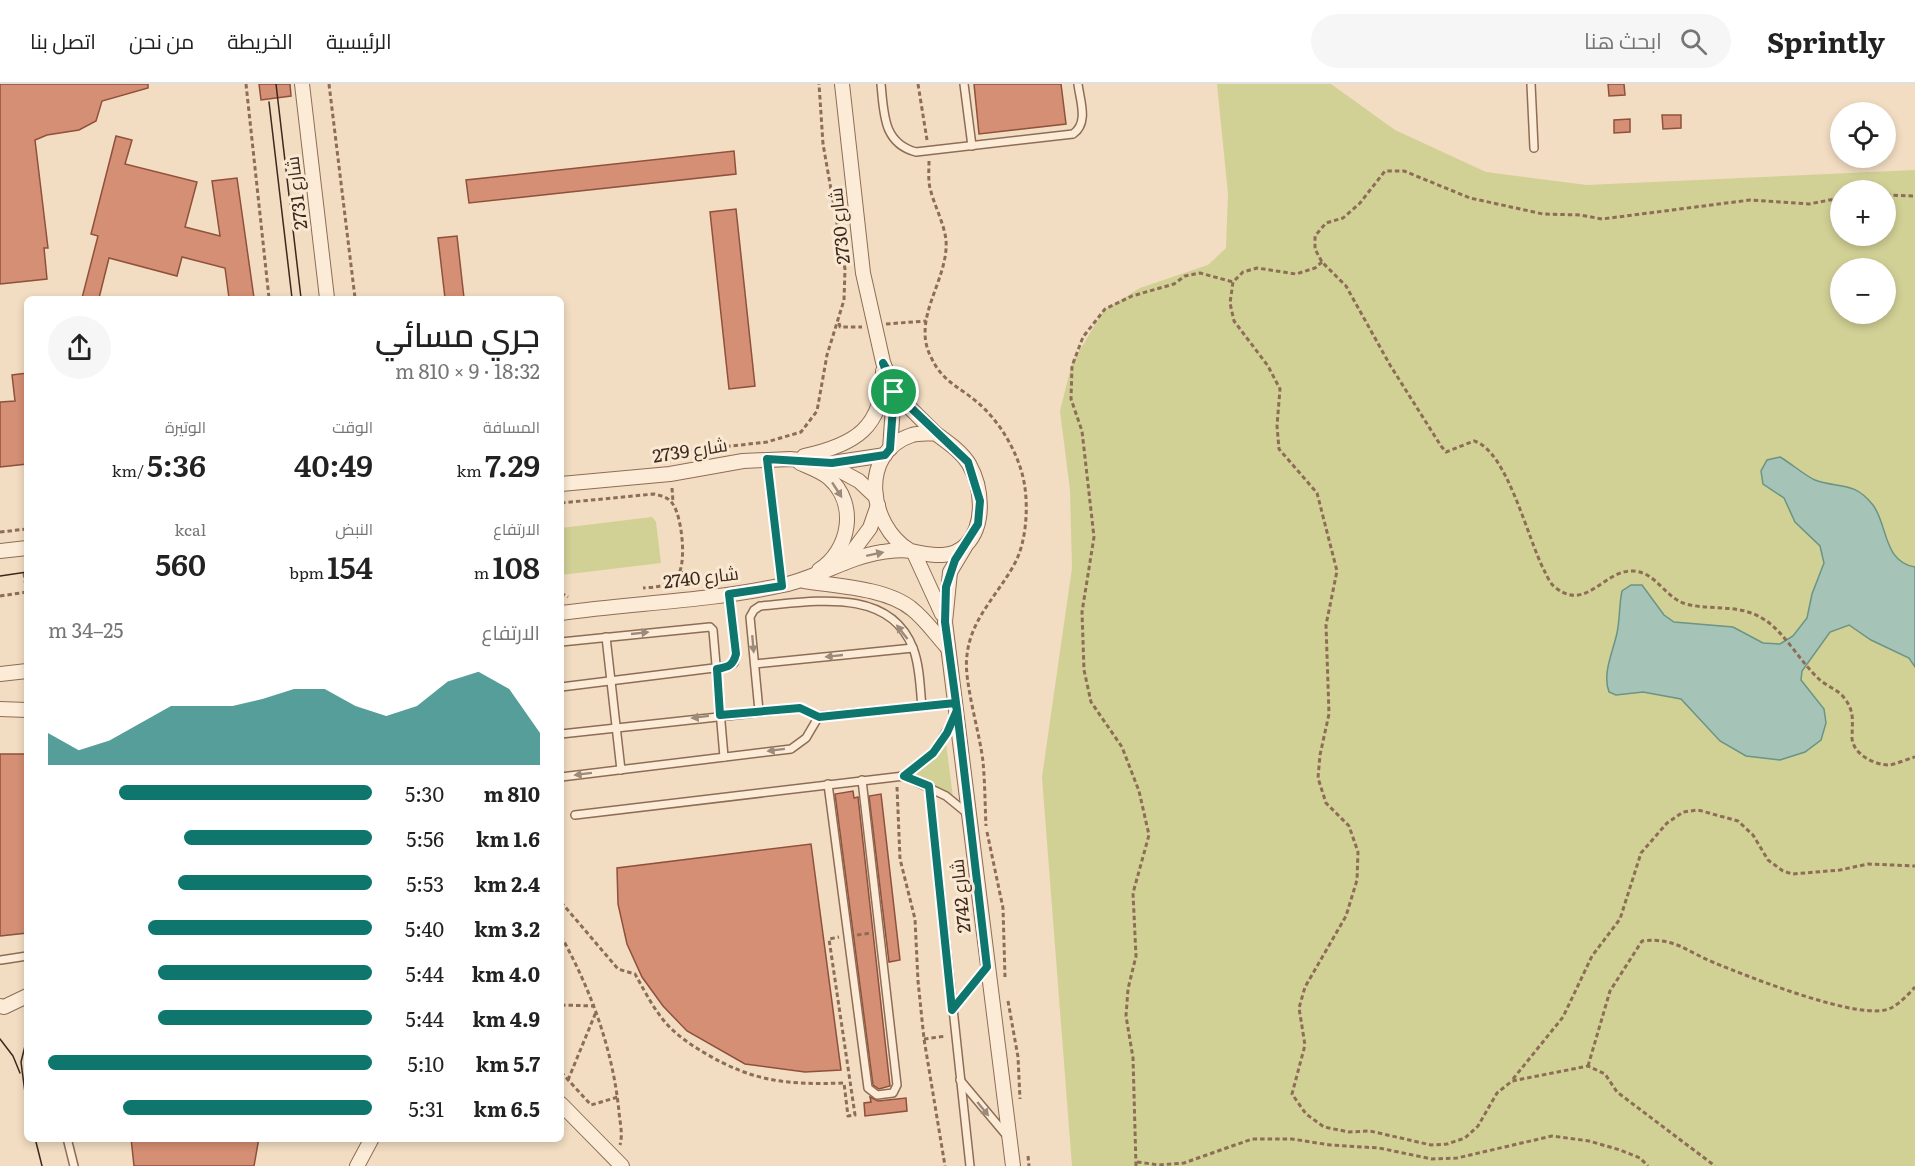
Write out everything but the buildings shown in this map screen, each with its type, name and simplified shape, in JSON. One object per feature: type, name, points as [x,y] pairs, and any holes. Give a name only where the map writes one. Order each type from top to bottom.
[{"type":"street","name":"شارع 2731","points":[[302,84],[327,296]]},
{"type":"street","name":"شارع 2730","points":[[842,84],[863,273],[883,363],[894,392],[888,452]]},
{"type":"street","name":"شارع 2730","points":[[883,363],[908,405],[935,433]]},
{"type":"street","points":[[790,459],[853,441],[868,424],[878,405],[883,384],[883,363]]},
{"type":"street","points":[[843,564],[870,528],[877,501],[877,472],[888,452],[914,435],[935,433],[968,462],[975,478],[980,501],[978,524],[965,546],[940,556],[912,551],[889,535],[883,524],[877,501]]},
{"type":"street","name":"شارع 2739","points":[[564,484],[670,474],[767,459],[843,462],[888,452]]},
{"type":"street","points":[[790,459],[829,478],[842,495],[848,514],[845,535],[836,554],[826,565],[802,580]]},
{"type":"street","name":"شارع 2739","points":[[824,462],[859,482],[877,501]]},
{"type":"street","name":"شارع 2742","points":[[965,546],[950,572],[945,622],[1012,1166]]},
{"type":"street","points":[[0,550],[24,548]]},
{"type":"street","name":"شارع 2742","points":[[912,551],[945,622]]},
{"type":"street","name":"شارع 2740","points":[[564,614],[782,586],[874,554],[912,551]]},
{"type":"street","points":[[802,580],[868,590],[896,600],[912,608],[947,647]]},
{"type":"street","points":[[0,674],[24,671]]},
{"type":"street","points":[[0,709],[24,710]]},
{"type":"street","points":[[1,1009],[24,998]]},
{"type":"street","points":[[564,1107],[620,1163]]},
{"type":"street","points":[[357,1166],[370,1142]]},
{"type":"lane","points":[[880,84],[887,131],[904,149],[916,152],[1073,134],[1081,126],[1083,120],[1078,84]]},
{"type":"lane","points":[[964,84],[972,146]]},
{"type":"lane","points":[[1531,84],[1534,148]]},
{"type":"lane","points":[[564,687],[730,666],[734,663],[736,654],[729,594]]},
{"type":"lane","points":[[759,711],[750,617],[754,610],[760,606],[834,600],[874,609],[891,619],[913,648],[922,707]]},
{"type":"lane","points":[[564,642],[710,627],[713,630],[724,757]]},
{"type":"lane","points":[[606,637],[621,770]]},
{"type":"lane","points":[[755,664],[913,648]]},
{"type":"lane","points":[[564,734],[800,708],[819,717],[922,707],[956,707],[947,733],[933,753],[900,776]]},
{"type":"lane","points":[[564,777],[792,748],[806,738],[819,717]]},
{"type":"lane","points":[[575,815],[900,776],[929,786],[970,816]]},
{"type":"lane","points":[[828,784],[868,1088],[877,1095],[893,1093],[897,1085],[862,780]]},
{"type":"lane","points":[[929,786],[970,1166]]},
{"type":"lane","points":[[1,960],[24,956]]},
{"type":"lane","points":[[952,1010],[987,967]]},
{"type":"lane","points":[[959,1078],[983,1111],[1009,1138]]},
{"type":"lane","points":[[69,1142],[74,1166]]},
{"type":"path","points":[[246,84],[269,296]]},
{"type":"path","points":[[329,84],[355,296]]},
{"type":"path","points":[[673,504],[668,453],[767,442],[801,432],[817,411],[828,356],[844,300],[845,269],[824,144],[819,84]]},
{"type":"path","points":[[918,84],[929,151],[930,187],[946,241],[942,270],[925,328],[928,352],[937,370],[952,386],[976,401],[994,419],[1015,453],[1025,486],[1026,524],[1016,561],[982,612],[972,632],[966,657],[983,762],[986,828],[1002,908],[1006,985]]},
{"type":"path","points":[[1830,200],[1809,204],[1750,200],[1602,219],[1580,215],[1543,214],[1470,198],[1404,171],[1385,171],[1360,203],[1343,218],[1326,223],[1316,236],[1315,249],[1322,262],[1346,286],[1390,365],[1446,452],[1474,441],[1490,451],[1510,482],[1536,556],[1553,586],[1567,596],[1578,596],[1614,576],[1631,570],[1646,573],[1675,599],[1687,604],[1746,610],[1766,620],[1810,671],[1844,697],[1852,710],[1852,740],[1868,760],[1889,765],[1915,757]]},
{"type":"path","points":[[1896,195],[1915,196]]},
{"type":"path","points":[[1322,262],[1315,268],[1296,274],[1257,268],[1243,272],[1233,282],[1230,303],[1234,321],[1268,366],[1280,389],[1277,426],[1279,449],[1317,493],[1337,571],[1326,625],[1329,714],[1320,755],[1318,778],[1326,803],[1349,826],[1358,852],[1357,880],[1346,916],[1302,997],[1299,1008],[1305,1045],[1292,1094],[1306,1114],[1324,1127],[1349,1132],[1370,1131],[1431,1145],[1447,1144],[1465,1138],[1478,1126],[1497,1093],[1512,1081],[1563,1017],[1592,956],[1620,919],[1641,853],[1667,823],[1683,812],[1698,810],[1738,821],[1753,835],[1768,860],[1783,871],[1792,874],[1840,870],[1868,864],[1915,867]]},
{"type":"path","points":[[1233,282],[1200,273],[1185,276],[1174,284],[1132,296],[1105,309],[1083,337],[1072,366],[1071,399],[1082,431],[1094,537],[1082,612],[1084,670],[1091,702],[1122,747],[1139,791],[1149,835],[1133,893],[1136,956],[1128,989],[1126,1016],[1133,1058],[1137,1164],[1184,1163],[1251,1139],[1292,1139],[1330,1146],[1379,1148],[1432,1159],[1457,1158],[1552,1136],[1589,1141],[1620,1150],[1640,1158],[1648,1166]]},
{"type":"path","points":[[767,459],[782,586]]},
{"type":"path","points":[[564,503],[654,494],[667,497],[678,514],[682,570],[676,578],[663,586]]},
{"type":"path","points":[[0,532],[24,529]]},
{"type":"path","points":[[0,596],[24,593]]},
{"type":"path","points":[[564,595],[568,597]]},
{"type":"path","points":[[900,776],[900,859],[915,919],[924,1039],[945,1166]]},
{"type":"path","points":[[564,906],[618,969],[634,974],[662,1018],[685,1041],[731,1069],[760,1079],[802,1085],[844,1083],[848,1116],[855,1115],[829,939],[879,933]]},
{"type":"path","points":[[1588,1066],[1610,991],[1642,941],[1661,939],[1713,962],[1809,998],[1864,1011],[1890,1009],[1915,987]]},
{"type":"path","points":[[564,942],[596,1009],[618,1097],[622,1139],[620,1163]]},
{"type":"path","points":[[1007,996],[1018,1057],[1021,1108]]},
{"type":"path","points":[[564,1005],[596,1009]]},
{"type":"path","points":[[568,1080],[596,1009]]},
{"type":"path","points":[[924,1039],[954,1034]]},
{"type":"path","points":[[1512,1081],[1588,1066],[1605,1074],[1617,1092],[1716,1166]]},
{"type":"path","points":[[564,1075],[591,1105],[618,1097]]},
{"type":"path","points":[[1027,1155],[1029,1166]]},
{"type":"shaded area","points":[[1217,84],[1331,84],[1395,130],[1486,172],[1587,185],[1915,170],[1915,1166],[1072,1166],[1042,777],[1072,568],[1070,490],[1060,411],[1072,363],[1104,310],[1140,288],[1208,265],[1226,248],[1228,194]]},
{"type":"shaded area","points":[[1780,457],[1815,480],[1852,488],[1866,497],[1878,513],[1888,542],[1897,558],[1915,567],[1915,667],[1909,658],[1871,640],[1849,625],[1830,632],[1802,671],[1801,680],[1824,709],[1826,723],[1821,740],[1805,752],[1780,760],[1746,756],[1720,741],[1681,699],[1643,692],[1616,695],[1609,692],[1607,677],[1618,628],[1622,591],[1631,585],[1642,585],[1664,615],[1674,622],[1733,627],[1763,643],[1780,644],[1793,636],[1807,618],[1812,594],[1824,563],[1820,546],[1795,522],[1784,498],[1763,484],[1761,471],[1767,460]]},
{"type":"shaded area","points":[[652,517],[656,522],[661,563],[564,575],[564,528]]},
{"type":"shaded area","points":[[946,743],[953,798],[932,784],[911,776],[928,763]]},
{"type":"tram line","points":[[276,84],[301,296]]},
{"type":"tram line","points":[[269,102],[292,296]]},
{"type":"tram line","points":[[0,576],[24,572]]},
{"type":"tram line","points":[[0,1039],[13,1056],[20,1073]]},
{"type":"tram line","points":[[24,1050],[21,1062],[24,1085]]},
{"type":"tram line","points":[[36,1142],[42,1166]]},
{"type":"route","points":[[894,392],[883,363],[908,405],[968,462],[975,478],[980,501],[978,524],[955,560],[946,587],[947,647],[957,710],[941,744],[924,762],[904,776],[929,786],[952,1010],[987,967],[967,789],[957,710],[955,703],[819,717],[800,708],[720,715],[717,669],[734,663],[736,654],[729,594],[782,586],[767,459],[832,463],[885,455],[890,449],[894,422],[894,392]]}]
